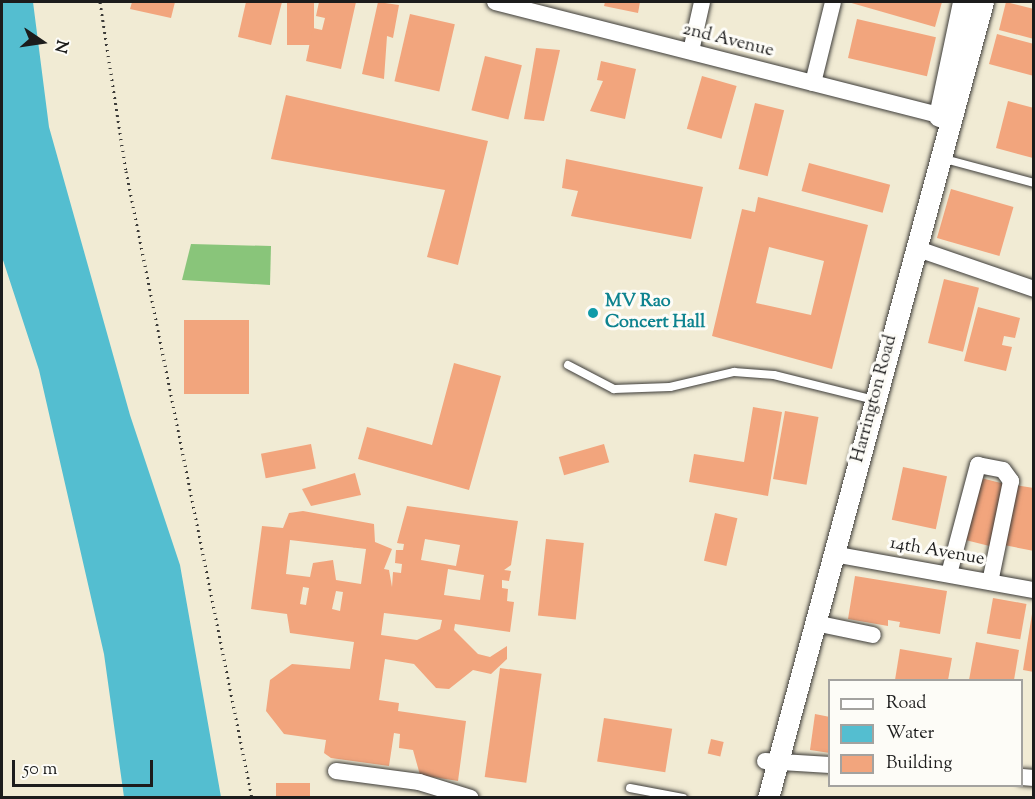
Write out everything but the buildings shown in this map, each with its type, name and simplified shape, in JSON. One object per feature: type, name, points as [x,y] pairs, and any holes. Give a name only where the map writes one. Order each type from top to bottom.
[{"type":"street","name":"2nd Avenue","points":[[495,2],[946,117]]},
{"type":"street","points":[[691,51],[702,2]]},
{"type":"street","points":[[813,83],[833,2]]},
{"type":"street","points":[[755,798],[771,761],[946,117],[963,2]]},
{"type":"street","name":"Harrington Road","points":[[768,798],[771,761],[815,623],[869,398],[941,158],[946,117],[983,2]]},
{"type":"street","points":[[915,248],[1034,290]]},
{"type":"street","points":[[949,574],[978,465],[1003,470],[1011,481],[990,582]]},
{"type":"street","name":"14th Avenue","points":[[833,554],[1034,590]]},
{"type":"street","points":[[815,623],[873,635]]},
{"type":"street","points":[[771,761],[828,765]]},
{"type":"street","points":[[336,771],[419,782],[471,798]]},
{"type":"lane","points":[[941,158],[1034,183]]},
{"type":"lane","points":[[568,365],[614,389],[670,387],[734,372],[774,375],[869,398]]},
{"type":"lane","points":[[630,788],[683,798]]},
{"type":"path","points":[[100,2],[126,171],[252,798]]},
{"type":"green space","points":[[191,244],[271,246],[270,285],[182,280]]},
{"type":"water","points":[[2,2],[33,2],[49,127],[130,415],[180,565],[221,797],[124,797],[104,654],[39,370],[2,257]]},
{"type":"place","name":"MV Rao Concert Hall","points":[[593,313]]}]
